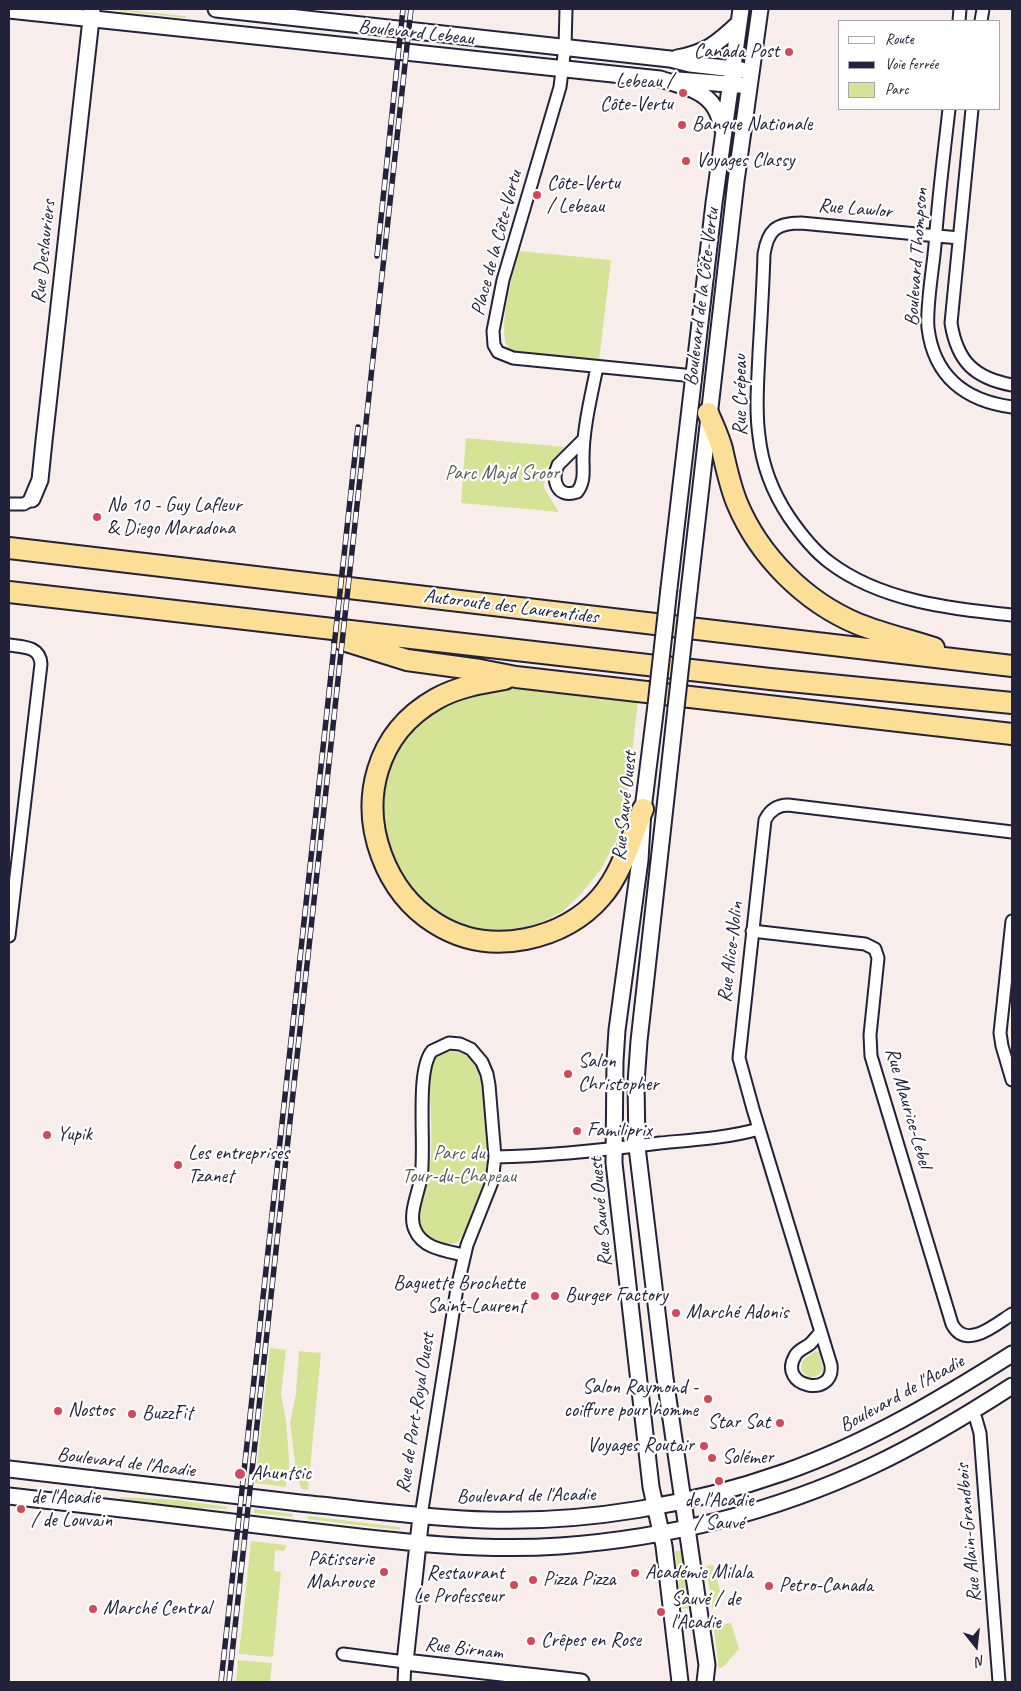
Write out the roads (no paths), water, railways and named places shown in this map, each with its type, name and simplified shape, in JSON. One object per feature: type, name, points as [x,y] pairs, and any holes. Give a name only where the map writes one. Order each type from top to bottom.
[{"type":"highway","points":[[708,413],[722,448],[733,493],[742,515],[766,552],[786,575],[820,603],[857,623],[984,663]]},
{"type":"highway","name":"Autoroute des Laurentides","points":[[9,548],[1012,666]]},
{"type":"highway","name":"Autoroute des Laurentides","points":[[9,592],[770,679],[1012,703]]},
{"type":"highway","points":[[300,626],[407,660],[516,677],[1012,734]]},
{"type":"highway","points":[[516,677],[473,684],[436,699],[407,721],[387,749],[374,786],[374,824],[382,860],[392,880],[404,897],[420,912],[440,926],[471,937],[512,941],[549,932],[580,916],[606,890],[617,872],[643,809]]},
{"type":"main road","name":"Boulevard Lebeau","points":[[216,9],[670,59],[690,64],[751,71]]},
{"type":"main road","name":"Boulevard de la Côte-Vertu","points":[[689,591],[708,413],[760,9]]},
{"type":"main road","name":"Boulevard Lebeau","points":[[9,10],[91,14],[660,79]]},
{"type":"main road","name":"Rue Deslauriers","points":[[32,499],[40,480],[91,14]]},
{"type":"main road","name":"Boulevard de la Côte-Vertu","points":[[669,588],[724,130],[740,16]]},
{"type":"main road","points":[[670,59],[691,56],[710,48],[740,16]]},
{"type":"main road","points":[[660,79],[749,86]]},
{"type":"main road","points":[[660,79],[695,90],[705,96],[716,109],[724,130]]},
{"type":"main road","name":"Rue Sauvé Ouest","points":[[669,588],[643,809],[640,860],[617,1030],[614,1163],[650,1471],[661,1533],[680,1682]]},
{"type":"main road","name":"Rue Sauvé Ouest","points":[[689,591],[639,1041],[636,1083],[637,1146],[664,1369],[707,1665],[705,1682]]},
{"type":"main road","name":"Boulevard de l'Acadie","points":[[9,1469],[421,1516],[489,1520],[538,1520],[590,1516],[684,1500],[762,1480],[841,1450],[914,1414],[1012,1354]]},
{"type":"main road","points":[[9,1496],[418,1543],[492,1547],[550,1546],[596,1542],[661,1533],[688,1527],[769,1506],[829,1484],[893,1456],[1012,1386]]},
{"type":"main road","name":"Rue de Port-Royal Ouest","points":[[405,1662],[421,1516]]},
{"type":"main road","name":"Rue Birnam","points":[[405,1662],[580,1682]]},
{"type":"street","name":"Place de la Côte-Vertu","points":[[566,9],[565,47],[560,87],[502,280],[493,331],[494,345],[498,352],[513,358],[694,376]]},
{"type":"street","name":"Boulevard Thompson","points":[[949,110],[935,235],[928,328],[933,348],[943,369],[958,387],[983,401],[1012,407]]},
{"type":"street","name":"Boulevard Thompson","points":[[972,110],[951,323],[956,348],[962,358],[986,378],[1012,385]]},
{"type":"street","name":"Rue Lawlor","points":[[777,227],[801,222],[959,238]]},
{"type":"street","name":"Rue Crépeau","points":[[777,227],[769,236],[764,254],[757,418],[759,437],[766,466],[773,487],[783,507],[813,548],[829,562],[849,575],[877,589],[906,598],[941,605],[1012,615]]},
{"type":"street","points":[[583,440],[597,367]]},
{"type":"street","points":[[9,504],[24,504],[32,499]]},
{"type":"street","points":[[9,645],[29,648],[38,653],[41,661],[9,934]]},
{"type":"street","name":"Rue Alice-Nolin","points":[[821,1332],[810,1344],[798,1352],[793,1361],[792,1369],[795,1376],[799,1382],[807,1386],[815,1386],[828,1378],[831,1372],[830,1359],[741,1070],[738,1052],[765,823],[768,814],[777,807],[788,806],[1012,832]]},
{"type":"street","points":[[1012,921],[1000,1033],[1012,1080]]},
{"type":"street","name":"Rue Maurice-Lebel","points":[[752,931],[865,944],[873,947],[876,952],[878,965],[870,1042],[871,1056],[951,1321],[960,1334],[967,1336],[977,1335],[1012,1314]]},
{"type":"street","name":"Rue de Port-Royal Ouest","points":[[421,1516],[453,1312],[464,1256],[492,1182],[495,1157],[487,1074],[478,1056],[466,1047],[455,1043],[443,1044],[432,1050],[427,1058],[424,1072],[422,1168],[413,1217],[415,1230],[426,1243],[464,1256]]},
{"type":"street","points":[[495,1157],[615,1149],[735,1135],[759,1129]]},
{"type":"street","name":"Rue Alain-Grandbois","points":[[972,1411],[980,1433],[1000,1682]]},
{"type":"street","name":"Rue Birnam","points":[[343,1654],[405,1662]]},
{"type":"street","name":"Rue de Port-Royal Ouest","points":[[404,1682],[405,1662]]},
{"type":"railway","points":[[377,256],[403,9]]},
{"type":"railway","points":[[229,1682],[411,9]]},
{"type":"railway","points":[[221,1682],[358,427]]},
{"type":"place","name":"Canada Post","points":[[789,52]]},
{"type":"place","name":"Lebeau / Côte-Vertu","points":[[683,93]]},
{"type":"place","name":"Banque Nationale","points":[[682,125]]},
{"type":"place","name":"Voyages Classy","points":[[686,161]]},
{"type":"place","name":"Côte-Vertu / Lebeau","points":[[537,195]]},
{"type":"place","name":"No 10 - Guy Lafleur & Diego Maradona","points":[[97,517]]},
{"type":"place","name":"Salon Christopher","points":[[568,1074]]},
{"type":"place","name":"Familiprix","points":[[577,1131]]},
{"type":"place","name":"Yupik","points":[[47,1135]]},
{"type":"place","name":"Les entreprises Tzanet","points":[[178,1165]]},
{"type":"place","name":"Baguette Brochette Saint-Laurent","points":[[535,1296]]},
{"type":"place","name":"Burger Factory","points":[[555,1296]]},
{"type":"place","name":"Marché Adonis","points":[[676,1313]]},
{"type":"place","name":"Salon Raymond - coiffure pour homme","points":[[708,1399]]},
{"type":"place","name":"Nostos","points":[[58,1411]]},
{"type":"place","name":"BuzzFit","points":[[132,1414]]},
{"type":"place","name":"Star Sat","points":[[780,1423]]},
{"type":"place","name":"Voyages Routair","points":[[704,1446]]},
{"type":"place","name":"Solémer","points":[[712,1458]]},
{"type":"place","name":"Ahuntsic","points":[[240,1474]]},
{"type":"place","name":"de l'Acadie / Sauvé","points":[[719,1481]]},
{"type":"place","name":"de l'Acadie / de Louvain","points":[[21,1509]]},
{"type":"place","name":"Pâtisserie Mahrouse","points":[[384,1572]]},
{"type":"place","name":"Académie Milala","points":[[635,1573]]},
{"type":"place","name":"Pizza Pizza","points":[[533,1580]]},
{"type":"place","name":"Restaurant Le Professeur","points":[[514,1585]]},
{"type":"place","name":"Petro-Canada","points":[[769,1586]]},
{"type":"place","name":"Marché Central","points":[[93,1609]]},
{"type":"place","name":"Sauvé / de l'Acadie","points":[[661,1612]]},
{"type":"place","name":"Crêpes en Rose","points":[[531,1641]]},
{"type":"park label","name":"Parc Majd Sroor","points":[[502,474]]},
{"type":"park label","name":"Parc du Tour-du-Chapeau","points":[[459,1166]]}]
